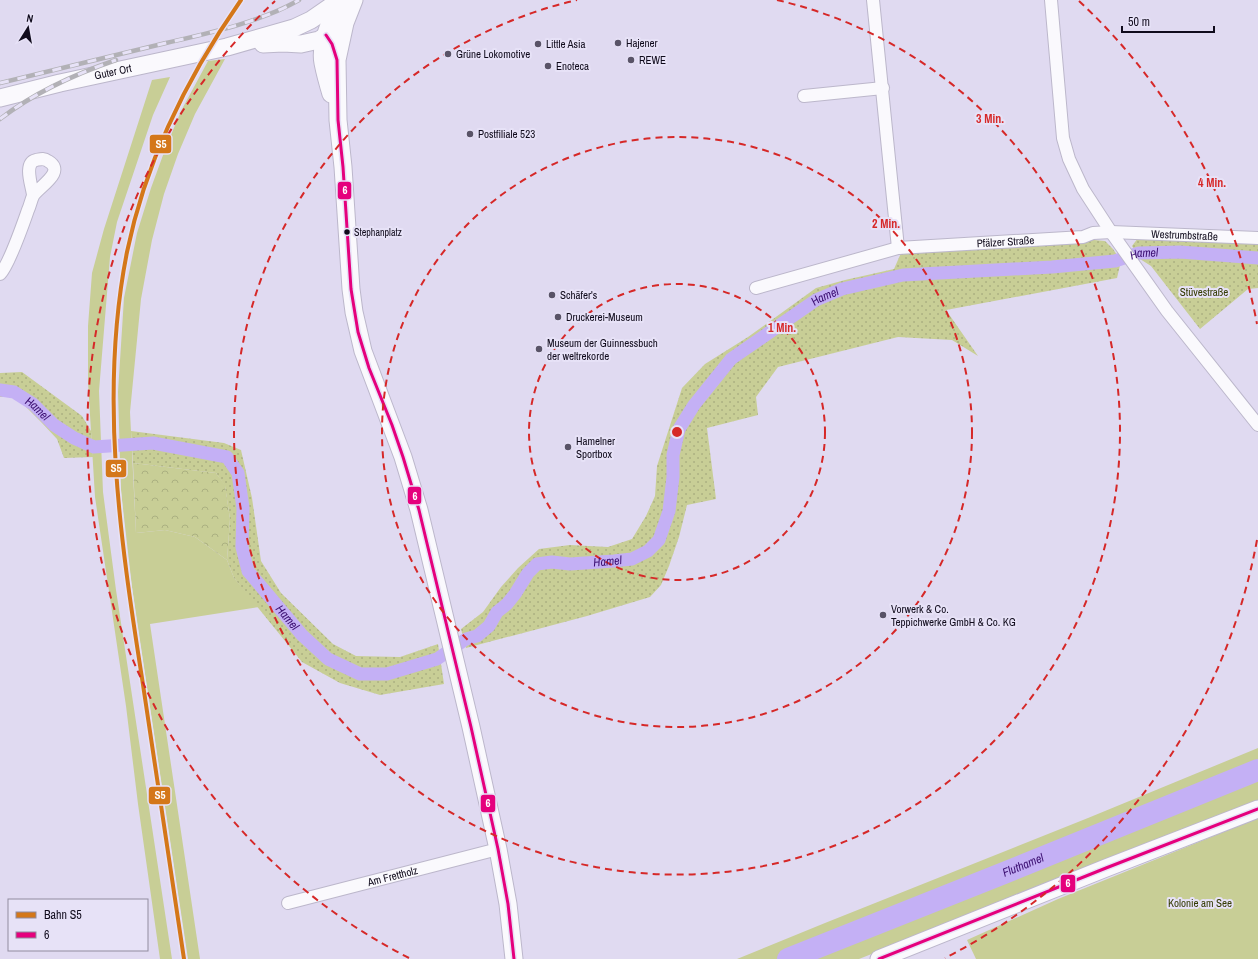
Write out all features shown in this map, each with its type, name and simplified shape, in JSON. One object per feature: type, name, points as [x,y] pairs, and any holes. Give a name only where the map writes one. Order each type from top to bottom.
[{"type":"main road","points":[[227,47],[294,28],[311,20],[340,0]]},
{"type":"main road","points":[[326,35],[332,16],[340,0]]},
{"type":"main road","points":[[330,61],[354,0]]},
{"type":"main road","points":[[227,47],[284,43],[301,44],[318,40],[345,23]]},
{"type":"main road","points":[[294,28],[312,28],[318,30],[326,35],[332,44],[330,61],[343,167],[351,289],[358,332],[369,368],[392,425],[411,482],[454,655],[498,849],[508,904],[514,959]]},
{"type":"main road","points":[[301,44],[330,61]]},
{"type":"main road","name":"Guter Ort","points":[[0,98],[227,47]]},
{"type":"main road","points":[[879,959],[1258,809]]},
{"type":"street","points":[[874,0],[898,248]]},
{"type":"street","points":[[1051,0],[1063,138],[1069,159],[1082,189],[1130,260],[1167,311],[1258,426]]},
{"type":"street","points":[[804,96],[883,88]]},
{"type":"street","points":[[0,274],[7,263],[33,195]]},
{"type":"street","name":"Westrumbstraße","points":[[1111,232],[1258,238]]},
{"type":"street","name":"Pfälzer Straße","points":[[756,288],[898,248],[1083,237],[1093,233],[1111,232]]},
{"type":"street","name":"Am Frettholz","points":[[288,903],[498,849]]},
{"type":"green space","points":[[225,59],[195,114],[178,154],[164,194],[152,240],[141,299],[130,412],[136,533],[165,530],[195,537],[227,560],[234,578],[259,607],[150,624],[200,959],[188,959],[132,587],[121,491],[118,392],[124,298],[137,233],[151,188],[181,111],[208,61]]},
{"type":"green space","points":[[170,77],[153,115],[117,222],[110,257],[99,391],[103,492],[116,590],[172,959],[160,959],[126,706],[95,497],[88,382],[88,326],[92,273],[104,229],[152,80]]},
{"type":"green space","name":"Stüvestraße","points":[[1138,238],[1258,243],[1258,288],[1248,289],[1200,329],[1151,266],[1140,259],[1132,246]]},
{"type":"green space","points":[[1045,241],[1105,241],[1113,249],[1121,261],[1117,278],[946,310],[978,356],[952,340],[898,337],[778,367],[756,397],[758,415],[707,428],[716,499],[687,505],[679,537],[669,566],[661,585],[650,597],[587,616],[466,648],[461,629],[483,612],[501,587],[518,568],[539,549],[570,545],[608,547],[632,539],[646,516],[655,496],[657,466],[682,388],[705,364],[748,337],[816,288],[894,269],[901,253]]},
{"type":"green space","points":[[22,372],[82,416],[91,431],[93,457],[64,458],[57,439],[20,401],[11,397],[0,397],[0,373]]},
{"type":"green space","points":[[131,431],[224,443],[241,450],[252,498],[261,561],[281,593],[333,644],[356,656],[400,657],[438,644],[444,684],[380,695],[340,683],[302,662],[234,578],[227,560],[230,519],[225,486],[216,473],[133,463]]},
{"type":"green space","points":[[133,463],[216,473],[225,485],[230,519],[227,560],[195,537],[165,530],[136,533]]},
{"type":"green space","points":[[1258,748],[1258,800],[859,959],[737,959],[1088,818]]},
{"type":"green space","name":"Kolonie am See","points":[[1258,818],[1258,959],[976,959],[967,940],[1058,899]]},
{"type":"waterway","name":"Hamel","points":[[0,390],[14,392],[33,404],[54,425],[74,438],[94,447],[153,443],[227,457],[238,473],[243,508],[242,547],[248,571],[302,635],[328,659],[360,674],[387,674],[437,659],[466,639],[477,636],[489,626],[497,612],[507,604],[528,573],[537,564],[552,562],[570,564],[632,559],[648,551],[659,540],[669,511],[673,477],[673,455],[679,429],[694,405],[731,359],[816,300],[842,289],[903,275],[1052,267],[1115,261],[1139,253],[1180,252],[1258,258]]},
{"type":"waterway","name":"Fluthamel","points":[[788,959],[1258,770]]},
{"type":"railway","points":[[0,83],[234,26],[268,15],[299,0]]},
{"type":"railway","points":[[0,119],[55,85],[85,71],[116,60]]},
{"type":"rail line","name":"S5","points":[[184,959],[126,572],[116,465],[114,358],[119,305],[127,252],[145,184],[157,152],[186,89],[221,29],[241,0]]},
{"type":"transit line","name":"6","points":[[326,35],[332,44],[337,60],[338,120],[343,167],[351,289],[358,332],[369,368],[403,457],[419,510],[471,727],[498,849],[508,904],[514,959]]},
{"type":"transit line","name":"6","points":[[879,959],[1258,809]]},
{"type":"place","name":"Hajener","points":[[618,43]]},
{"type":"place","name":"Little Asia","points":[[538,44]]},
{"type":"place","name":"Grüne Lokomotive","points":[[448,54]]},
{"type":"place","name":"REWE","points":[[631,60]]},
{"type":"place","name":"Enoteca","points":[[548,66]]},
{"type":"place","name":"Postfiliale 523","points":[[470,134]]},
{"type":"place","name":"Stephanplatz","points":[[347,232]]},
{"type":"place","name":"Schäfer's","points":[[552,295]]},
{"type":"place","name":"Druckerei-Museum","points":[[558,317]]},
{"type":"place","name":"Museum der Guinnessbuch der weltrekorde","points":[[539,349]]},
{"type":"place","name":"Hamelner Sportbox","points":[[568,447]]},
{"type":"place","name":"Vorwerk & Co. Teppichwerke GmbH & Co. KG","points":[[883,615]]}]
